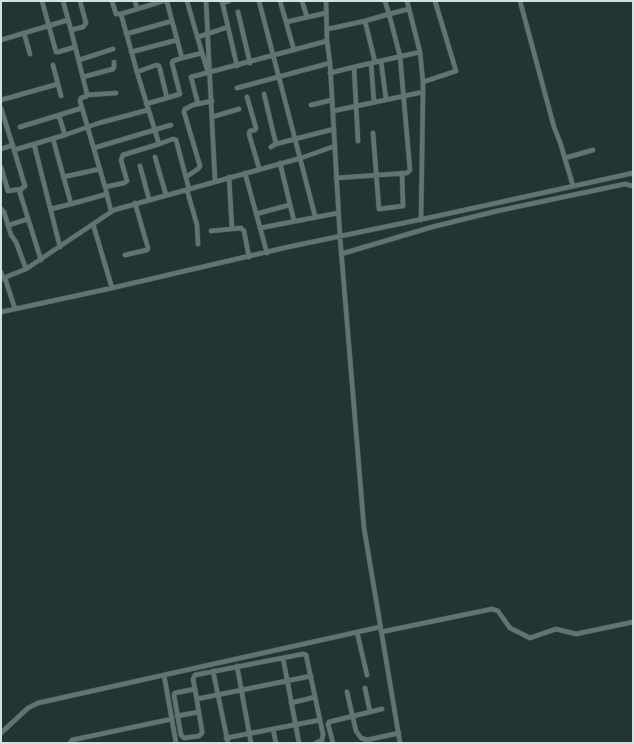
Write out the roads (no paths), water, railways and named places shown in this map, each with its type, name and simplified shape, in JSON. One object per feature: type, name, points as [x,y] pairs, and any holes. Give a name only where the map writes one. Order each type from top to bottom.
[{"type":"street","points":[[42,1],[56,52],[75,47]]},
{"type":"street","points":[[63,1],[84,78],[87,95]]},
{"type":"street","points":[[71,30],[83,27],[86,23],[80,1]]},
{"type":"street","points":[[112,1],[116,14],[137,9],[148,3],[164,1],[172,21],[182,58]]},
{"type":"street","points":[[135,1],[137,9]]},
{"type":"street","points":[[187,1],[209,72]]},
{"type":"street","points":[[206,1],[215,181]]},
{"type":"street","points":[[229,1],[222,2],[237,66]]},
{"type":"street","points":[[259,1],[315,216]]},
{"type":"street","points":[[280,1],[294,50]]},
{"type":"street","points":[[302,1],[306,17]]},
{"type":"street","points":[[332,1],[326,2],[328,29],[327,41],[330,63],[338,212],[364,528],[400,743]]},
{"type":"street","points":[[336,178],[407,173],[410,170],[400,56],[385,1]]},
{"type":"street","points":[[407,1],[420,52],[423,82],[421,220]]},
{"type":"street","points":[[423,82],[456,71],[435,1]]},
{"type":"street","points":[[520,1],[554,127],[573,186]]},
{"type":"street","points":[[328,29],[409,9]]},
{"type":"street","points":[[238,12],[250,63]]},
{"type":"street","points":[[286,22],[326,13]]},
{"type":"street","points":[[121,14],[153,130],[159,144]]},
{"type":"street","points":[[1,40],[68,20]]},
{"type":"street","points":[[126,34],[172,21]]},
{"type":"street","points":[[364,21],[373,62],[374,102]]},
{"type":"street","points":[[198,37],[228,27]]},
{"type":"street","points":[[24,33],[30,54]]},
{"type":"street","points":[[131,52],[177,40]]},
{"type":"street","points":[[198,104],[192,77],[250,63],[327,41]]},
{"type":"street","points":[[78,60],[113,49]]},
{"type":"street","points":[[330,73],[420,52]]},
{"type":"street","points":[[146,104],[180,94],[172,63],[173,61],[202,53]]},
{"type":"street","points":[[381,61],[386,99]]},
{"type":"street","points":[[84,78],[113,69],[114,62]]},
{"type":"street","points":[[237,88],[330,63]]},
{"type":"street","points":[[52,65],[61,96]]},
{"type":"street","points":[[137,72],[156,65],[159,66],[167,98]]},
{"type":"street","points":[[354,67],[358,141]]},
{"type":"street","points":[[1,100],[58,84]]},
{"type":"street","points":[[333,111],[423,92]]},
{"type":"street","points":[[111,211],[80,99],[87,95],[116,93]]},
{"type":"street","points":[[264,94],[276,144]]},
{"type":"street","points":[[247,97],[256,128],[255,130],[250,131],[249,134],[259,168]]},
{"type":"street","points":[[311,105],[332,100]]},
{"type":"street","points":[[186,177],[200,166],[184,110],[186,107],[212,101]]},
{"type":"street","points":[[1,108],[25,186],[21,189],[8,191],[1,167]]},
{"type":"street","points":[[20,127],[82,108]]},
{"type":"street","points":[[212,117],[239,109]]},
{"type":"street","points":[[1,148],[13,148],[34,144],[148,110]]},
{"type":"street","points":[[59,116],[65,135]]},
{"type":"street","points":[[94,148],[171,125]]},
{"type":"street","points":[[271,147],[276,144],[334,129]]},
{"type":"street","points":[[373,133],[379,209],[404,206],[402,173]]},
{"type":"street","points":[[53,139],[70,204]]},
{"type":"street","points":[[105,187],[124,183],[127,180],[121,160],[123,156],[173,139],[176,140],[197,225],[198,244]]},
{"type":"street","points":[[34,144],[60,247]]},
{"type":"street","points":[[3,279],[26,269],[41,260],[111,211],[259,168],[301,158],[335,146]]},
{"type":"street","points":[[565,158],[592,150]]},
{"type":"street","points":[[155,157],[166,195]]},
{"type":"street","points":[[280,163],[294,221]]},
{"type":"street","points":[[140,166],[150,199]]},
{"type":"street","points":[[63,177],[100,169]]},
{"type":"street","points":[[245,173],[267,253]]},
{"type":"street","points":[[1,312],[633,173]]},
{"type":"street","points":[[229,177],[232,228]]},
{"type":"street","points":[[342,254],[463,219],[536,202],[632,183]]},
{"type":"street","points":[[21,189],[21,196],[41,260]]},
{"type":"street","points":[[51,209],[107,194]]},
{"type":"street","points":[[125,255],[147,250],[148,248],[135,203]]},
{"type":"street","points":[[256,214],[289,205]]},
{"type":"street","points":[[1,209],[4,212],[26,269]]},
{"type":"street","points":[[260,228],[338,212]]},
{"type":"street","points":[[9,225],[28,219]]},
{"type":"street","points":[[93,224],[112,288]]},
{"type":"street","points":[[211,231],[240,227],[243,229],[249,257]]},
{"type":"street","points":[[1,272],[15,309]]},
{"type":"street","points":[[1,732],[28,708],[38,703],[357,632],[381,630],[492,609],[498,611],[510,628],[530,638],[556,629],[576,634],[633,622]]},
{"type":"street","points":[[357,632],[367,675]]},
{"type":"street","points":[[195,689],[174,693],[173,696],[182,736],[186,739],[202,734],[197,698],[193,679],[195,675],[303,654],[306,655],[323,738],[321,742],[316,743]]},
{"type":"street","points":[[283,658],[299,743]]},
{"type":"street","points":[[237,666],[251,743]]},
{"type":"street","points":[[213,671],[227,740],[249,733],[320,720]]},
{"type":"street","points":[[164,675],[176,743]]},
{"type":"street","points":[[197,698],[311,676]]},
{"type":"street","points":[[365,688],[370,712]]},
{"type":"street","points":[[347,692],[357,734],[364,740],[399,733]]},
{"type":"street","points":[[291,703],[315,697]]},
{"type":"street","points":[[332,743],[329,722],[382,709]]},
{"type":"street","points":[[177,716],[199,712]]},
{"type":"street","points":[[70,743],[72,740],[172,719]]},
{"type":"street","points":[[273,729],[276,743]]}]
